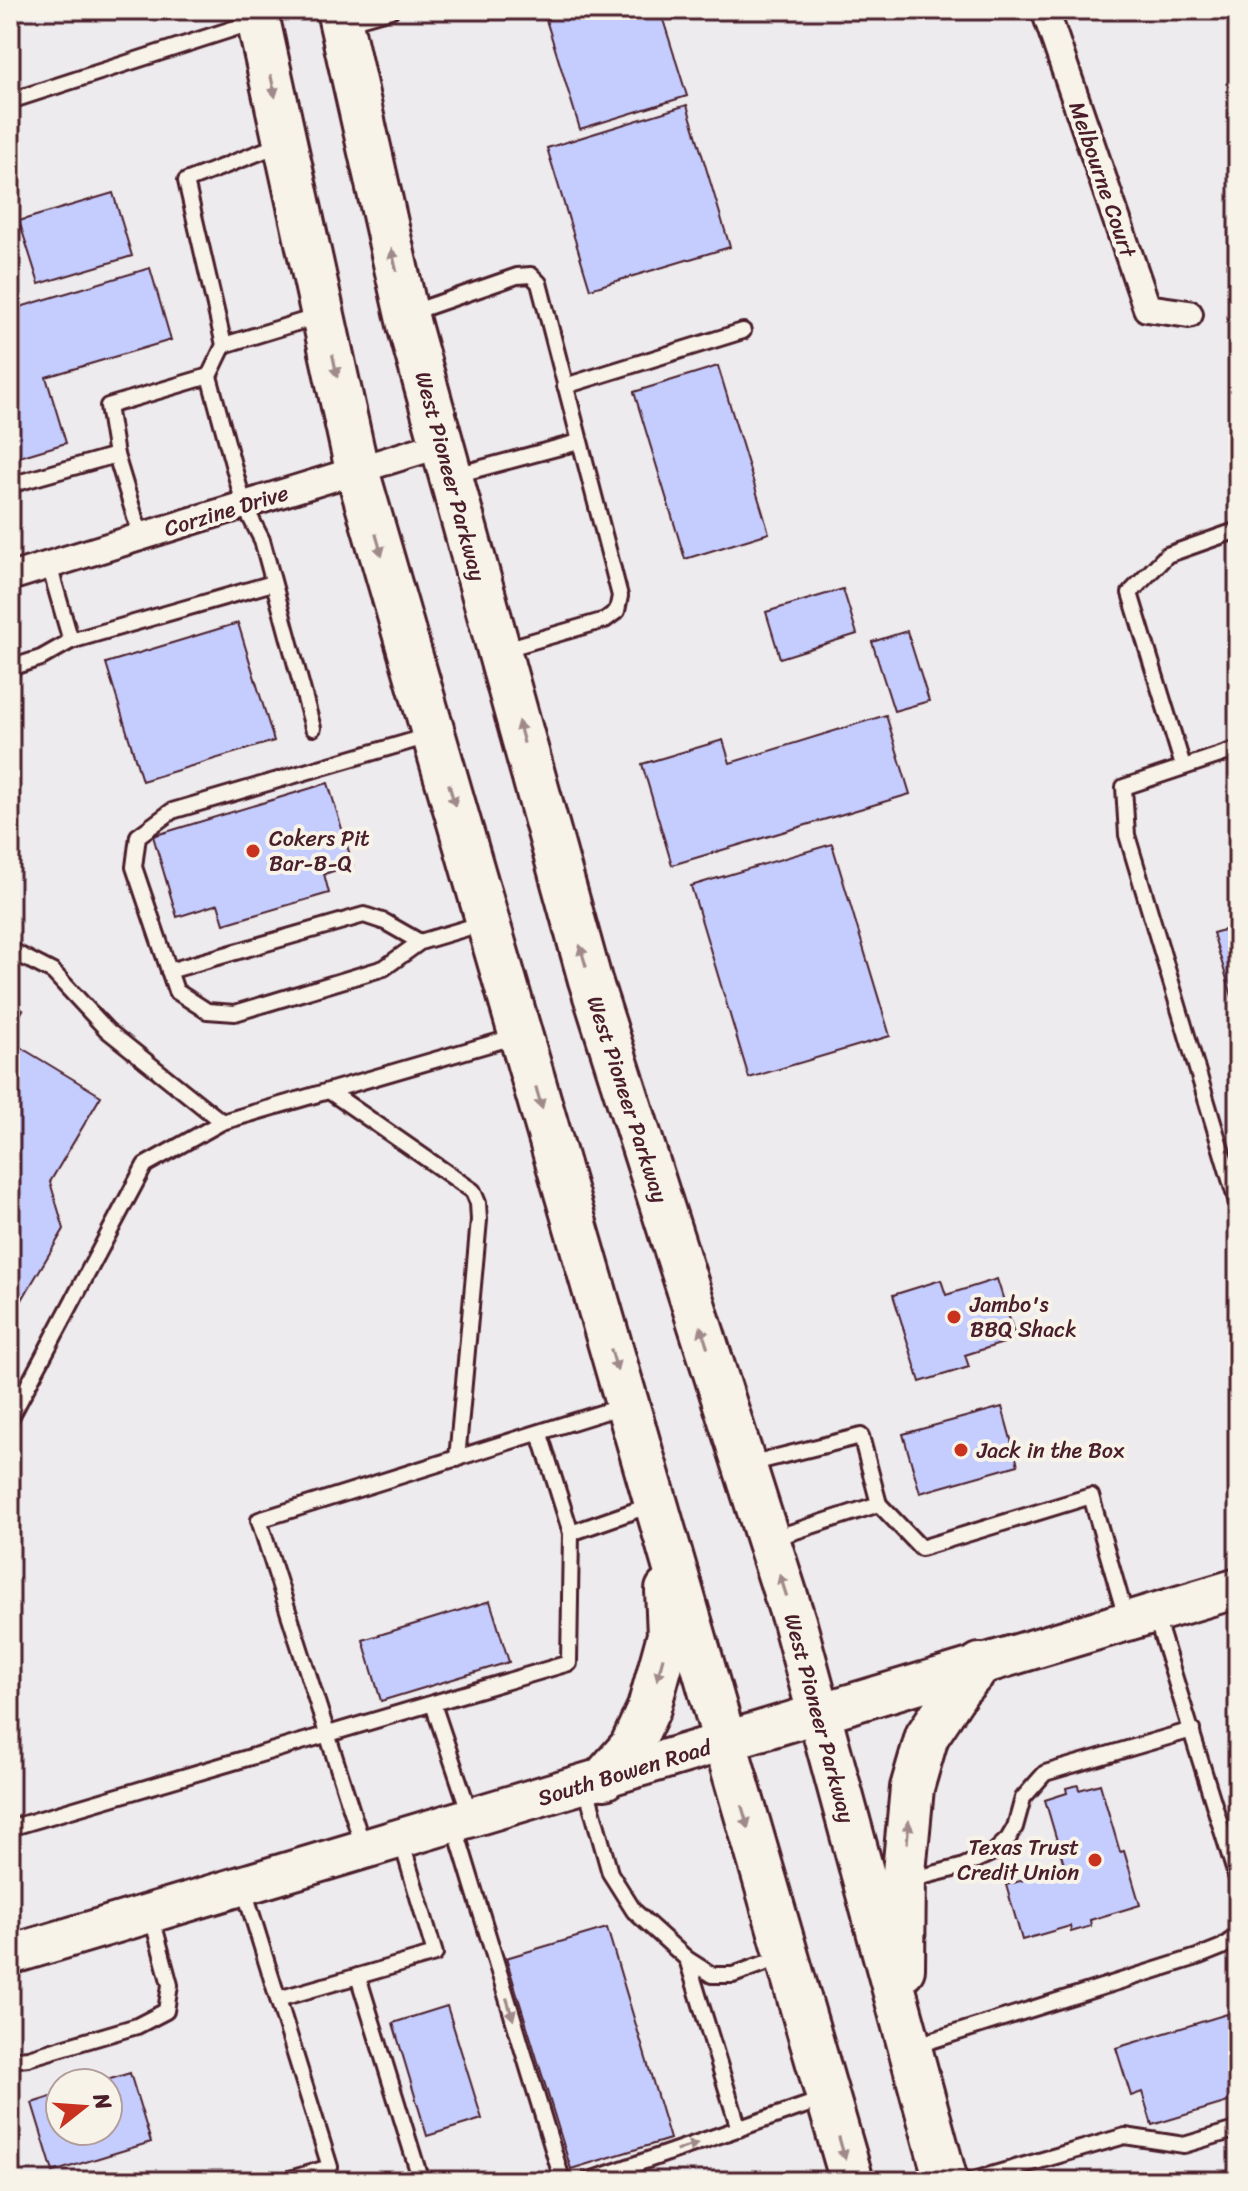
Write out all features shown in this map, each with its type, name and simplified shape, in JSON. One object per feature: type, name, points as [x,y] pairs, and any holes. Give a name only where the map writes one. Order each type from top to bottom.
[{"type":"main road","points":[[257,15],[357,470],[852,2181]]},
{"type":"main road","name":"West Pioneer Parkway","points":[[340,17],[406,314],[590,980],[794,1621],[946,2181]]},
{"type":"main road","points":[[594,1781],[631,1747],[649,1708],[669,1635],[660,1520]]},
{"type":"main road","name":"South Bowen Road","points":[[12,1948],[151,1913],[1238,1588]]},
{"type":"main road","points":[[906,2035],[904,1881],[912,1788],[927,1736],[959,1688],[980,1665]]},
{"type":"street","name":"Melbourne Court","points":[[1045,10],[1147,308],[1189,314]]},
{"type":"street","name":"Corzine Drive","points":[[10,577],[357,470],[446,460]]},
{"type":"lane","points":[[340,17],[391,10]]},
{"type":"lane","points":[[10,101],[257,15]]},
{"type":"lane","points":[[285,143],[186,181],[224,345],[209,376],[244,505],[262,540],[313,728]]},
{"type":"lane","points":[[406,314],[517,276],[531,275],[539,283],[620,596],[617,611],[605,620],[499,651]]},
{"type":"lane","points":[[224,345],[323,314]]},
{"type":"lane","points":[[565,386],[743,331]]},
{"type":"lane","points":[[141,537],[116,455],[108,406],[209,376]]},
{"type":"lane","points":[[446,460],[579,442]]},
{"type":"lane","points":[[10,485],[116,455]]},
{"type":"lane","points":[[1183,766],[1130,593],[1167,555],[1238,530]]},
{"type":"lane","points":[[49,565],[71,641]]},
{"type":"lane","points":[[10,668],[41,658],[71,641],[273,583]]},
{"type":"lane","points":[[435,735],[172,811],[138,836],[134,867],[176,991],[207,1011],[235,1013],[384,968],[420,942],[488,922]]},
{"type":"lane","points":[[1238,749],[1124,787],[1127,835],[1238,1206]]},
{"type":"lane","points":[[169,971],[364,915],[385,922],[420,942]]},
{"type":"lane","points":[[10,950],[53,972],[107,1030],[222,1122]]},
{"type":"lane","points":[[10,1419],[145,1165],[222,1122],[521,1035]]},
{"type":"lane","points":[[329,1091],[473,1191],[478,1203],[457,1459]]},
{"type":"lane","points":[[364,1850],[259,1520],[627,1405]]},
{"type":"lane","points":[[10,1828],[569,1663],[571,1533],[540,1434]]},
{"type":"lane","points":[[745,1465],[861,1436],[879,1504],[921,1548],[1091,1496],[1192,1730],[1238,1882]]},
{"type":"lane","points":[[768,1540],[879,1504]]},
{"type":"lane","points":[[571,1533],[660,1520]]},
{"type":"lane","points":[[433,1704],[488,1934],[565,2181]]},
{"type":"lane","points":[[904,1881],[961,1867],[994,1852],[1015,1827],[1023,1798],[1045,1773],[1192,1730]]},
{"type":"lane","points":[[594,1781],[610,1873],[634,1911],[687,1959],[712,1975],[733,1975],[786,1956]]},
{"type":"lane","points":[[278,1999],[435,1954],[401,1839]]},
{"type":"lane","points":[[242,1886],[332,2174],[283,2181]]},
{"type":"lane","points":[[10,2060],[28,2058],[137,2026],[166,2011],[170,1985],[151,1913]]},
{"type":"lane","points":[[906,2035],[1197,1957],[1222,1947],[1238,1935]]},
{"type":"lane","points":[[687,1959],[739,2129]]},
{"type":"lane","points":[[358,1976],[421,2181]]},
{"type":"lane","points":[[587,2181],[828,2098]]},
{"type":"lane","points":[[970,2181],[1125,2136],[1184,2145],[1238,2129]]},
{"type":"building","points":[[543,10],[660,10],[687,96],[580,129]]},
{"type":"building","points":[[687,105],[730,247],[590,289],[547,148]]},
{"type":"building","points":[[113,193],[132,256],[39,284],[19,221]]},
{"type":"building","points":[[150,268],[171,340],[46,377],[66,443],[16,458],[10,436],[10,310]]},
{"type":"building","points":[[718,366],[769,533],[685,559],[634,392]]},
{"type":"building","points":[[843,589],[857,634],[780,658],[766,612]]},
{"type":"building","points":[[238,623],[274,741],[142,781],[106,663]]},
{"type":"building","points":[[907,631],[929,701],[894,711],[872,642]]},
{"type":"building","points":[[886,715],[910,794],[672,865],[642,764],[723,740],[730,763]]},
{"type":"building","name":"Cokers Pit Bar-B-Q","points":[[328,783],[353,865],[324,874],[329,893],[224,924],[218,904],[177,917],[153,836]]},
{"type":"building","points":[[832,844],[890,1036],[749,1078],[691,886]]},
{"type":"building","points":[[1238,926],[1238,1016],[1213,933]]},
{"type":"building","points":[[10,1003],[23,1010],[10,1032]]},
{"type":"building","points":[[10,1041],[101,1096],[50,1182],[64,1229],[10,1320]]},
{"type":"building","name":"Jambo's BBQ Shack","points":[[997,1279],[1016,1339],[965,1355],[969,1367],[920,1382],[893,1295],[941,1280],[946,1295]]},
{"type":"building","name":"Jack in the Box","points":[[1002,1407],[1018,1465],[920,1493],[903,1434]]},
{"type":"building","points":[[490,1601],[509,1662],[381,1701],[363,1640]]},
{"type":"building","name":"Texas Trust Credit Union","points":[[1100,1784],[1140,1905],[1090,1920],[1091,1926],[1071,1932],[1070,1926],[1022,1940],[1006,1885],[1065,1868],[1045,1800],[1067,1793],[1066,1788],[1078,1785],[1079,1790]]},
{"type":"building","points":[[607,1928],[670,2139],[571,2169],[506,1958]]},
{"type":"building","points":[[447,2006],[482,2119],[427,2136],[393,2023]]},
{"type":"building","points":[[1227,2014],[1238,2050],[1238,2099],[1152,2125],[1142,2092],[1131,2096],[1116,2048]]},
{"type":"building","points":[[130,2073],[151,2142],[53,2172],[45,2147],[124,2147],[124,2075]]},
{"type":"building","points":[[44,2099],[44,2142],[32,2103]]},
{"type":"place","name":"Cokers Pit Bar-B-Q","points":[[253,851]]},
{"type":"place","name":"Jambo's BBQ Shack","points":[[954,1317]]},
{"type":"place","name":"Jack in the Box","points":[[961,1450]]},
{"type":"place","name":"Texas Trust Credit Union","points":[[1095,1860]]}]
